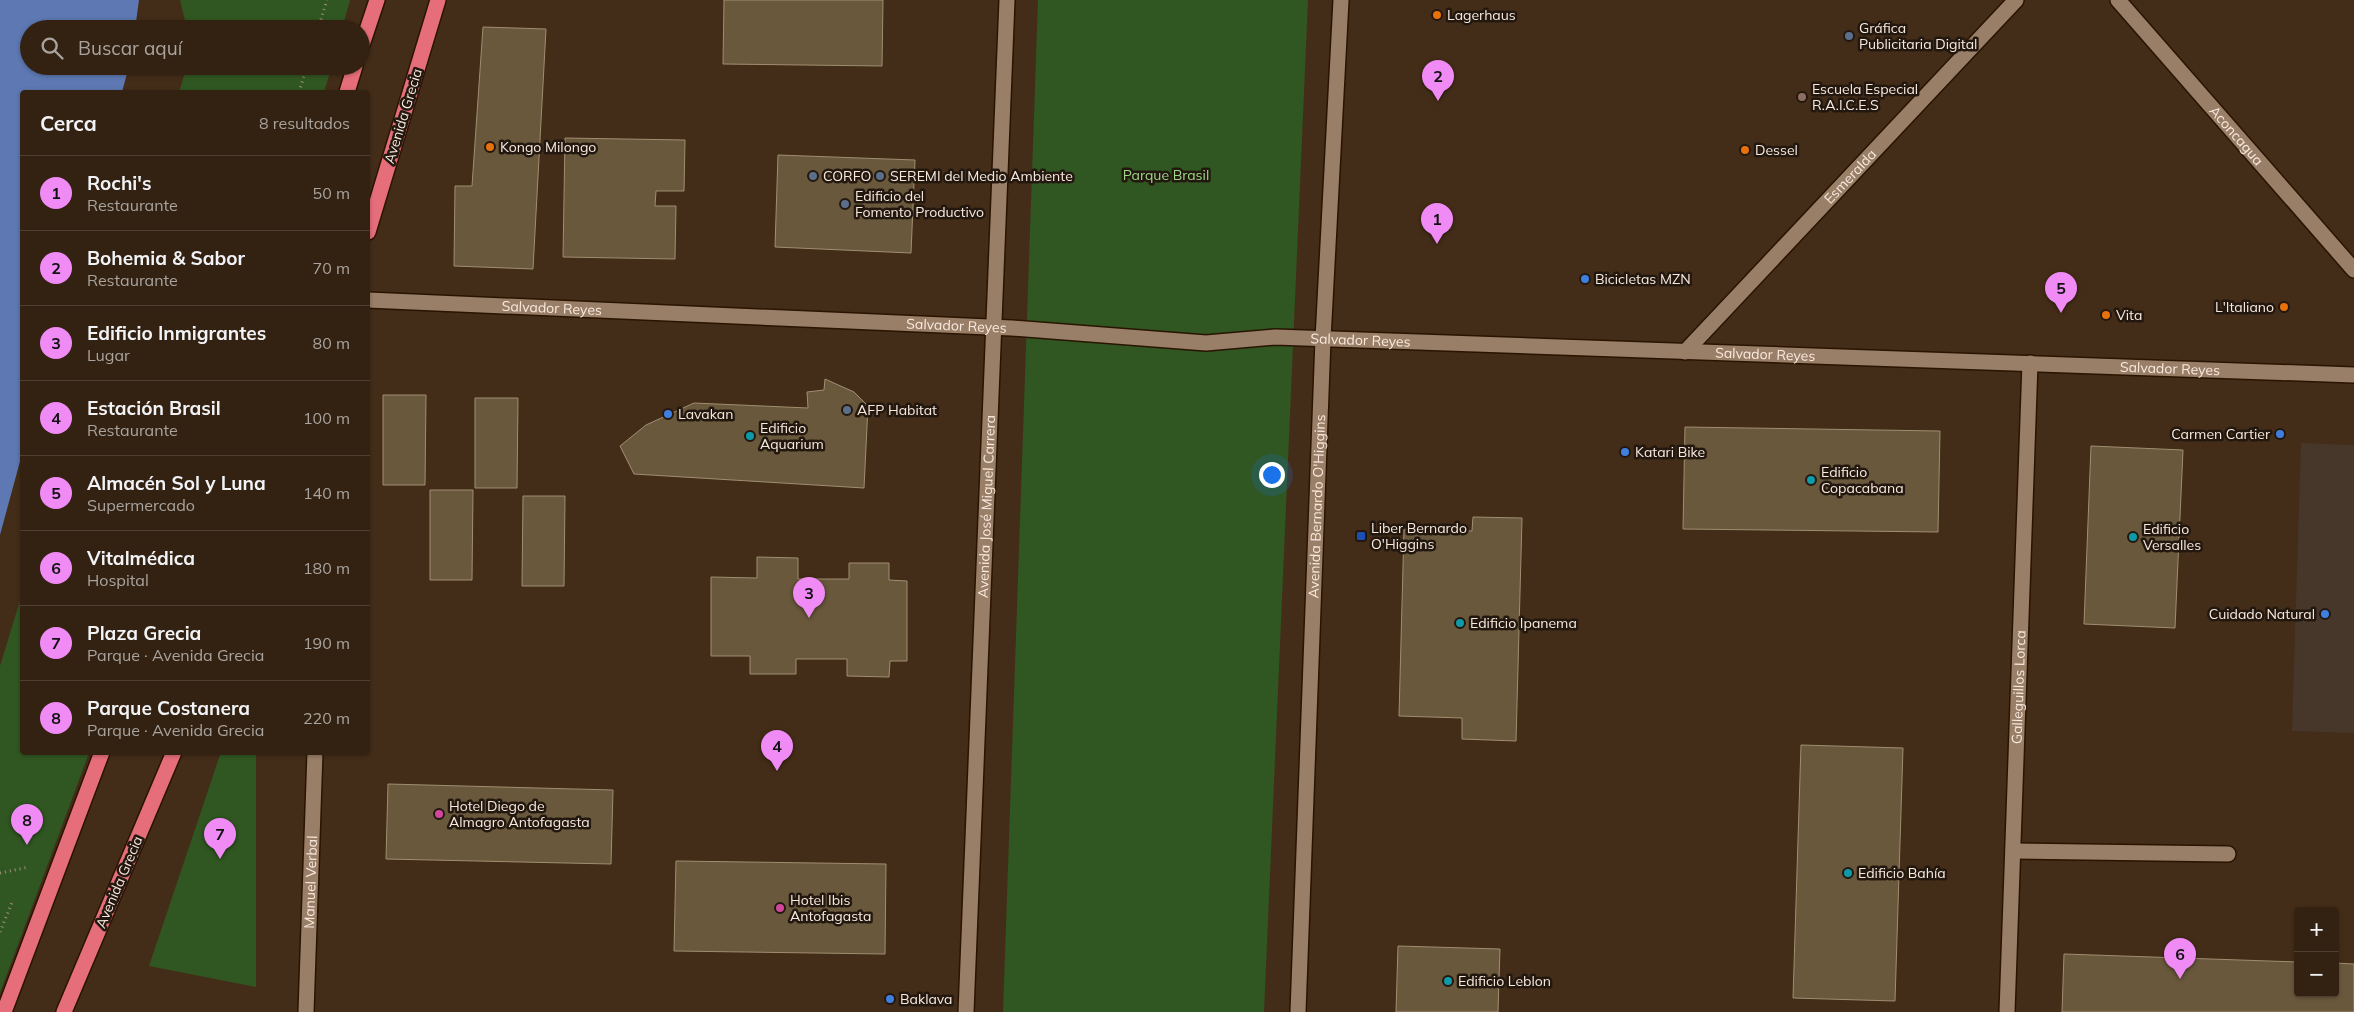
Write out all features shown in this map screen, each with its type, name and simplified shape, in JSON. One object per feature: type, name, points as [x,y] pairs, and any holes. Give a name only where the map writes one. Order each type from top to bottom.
[{"type":"highway","points":[[370,21],[377,0]]},
{"type":"highway","name":"Avenida Grecia","points":[[370,225],[438,0]]},
{"type":"highway","points":[[348,90],[352,75]]},
{"type":"highway","points":[[4,1012],[101,755]]},
{"type":"highway","name":"Avenida Grecia","points":[[64,1012],[173,755]]},
{"type":"street","name":"Avenida José Miguel Carrera","points":[[966,1012],[992,328],[1007,0]]},
{"type":"street","name":"Avenida Bernardo O'Higgins","points":[[1298,1012],[1323,339],[1341,0]]},
{"type":"street","name":"Esmeralda","points":[[1685,352],[2016,0]]},
{"type":"street","name":"Aconcagua","points":[[2118,0],[2354,270]]},
{"type":"street","name":"Salvador Reyes","points":[[370,300],[992,328],[1206,343],[1275,337],[2354,375]]},
{"type":"street","name":"Galleguillos Lorca","points":[[2007,1012],[2030,363]]},
{"type":"street","name":"Manuel Verbal","points":[[306,1012],[315,755]]},
{"type":"street","points":[[2013,851],[2228,854]]},
{"type":"path","points":[[321,20],[328,0]]},
{"type":"path","points":[[300,90],[304,75]]},
{"type":"shaded area","points":[[2301,443],[2354,445],[2354,733],[2292,731]]},
{"type":"green space","points":[[180,0],[350,0],[344,20],[185,20]]},
{"type":"green space","name":"Parque Brasil","points":[[1038,0],[1308,0],[1264,1012],[1003,1012]]},
{"type":"green space","points":[[184,75],[329,75],[325,90],[180,90]]},
{"type":"green space","points":[[20,601],[20,755],[88,755],[0,993],[0,666]]},
{"type":"green space","points":[[220,755],[256,755],[256,987],[149,966]]},
{"type":"water","points":[[0,0],[139,0],[136,20],[20,20],[20,75],[127,75],[123,90],[20,90],[20,461],[0,535]]},
{"type":"building","points":[[724,0],[883,0],[882,66],[723,64]]},
{"type":"building","points":[[483,27],[546,29],[533,269],[454,266],[455,186],[472,186]]},
{"type":"building","points":[[565,138],[685,140],[684,191],[656,191],[655,206],[676,206],[675,259],[563,257]]},
{"type":"building","name":"Edificio del Fomento Productivo","points":[[778,155],[915,160],[911,253],[775,247]]},
{"type":"building","name":"Edificio Aquarium","points":[[825,379],[854,392],[868,406],[864,488],[634,474],[620,446],[646,425],[694,403],[808,408],[807,392],[824,390]]},
{"type":"building","points":[[383,395],[426,395],[425,485],[383,485]]},
{"type":"building","points":[[475,398],[518,398],[517,488],[475,488]]},
{"type":"building","name":"Edificio Copacabana","points":[[1685,427],[1940,431],[1938,532],[1683,529]]},
{"type":"building","name":"Edificio Versalles","points":[[2091,446],[2183,450],[2175,628],[2084,624]]},
{"type":"building","points":[[430,490],[473,490],[472,580],[430,580]]},
{"type":"building","points":[[523,496],[565,496],[564,586],[522,586]]},
{"type":"building","name":"Edificio Ipanema","points":[[1473,517],[1522,518],[1516,741],[1462,739],[1462,718],[1399,716],[1404,529],[1472,531]]},
{"type":"building","points":[[757,557],[798,558],[798,579],[849,579],[849,563],[889,563],[889,580],[907,581],[907,661],[890,661],[889,677],[847,676],[847,659],[796,659],[796,674],[750,674],[750,656],[711,656],[711,577],[757,578]]},
{"type":"building","name":"Edificio Bahía","points":[[1801,745],[1903,748],[1895,1001],[1793,998]]},
{"type":"building","points":[[388,784],[613,790],[611,864],[386,859]]},
{"type":"building","name":"Hotel Ibis Antofagasta","points":[[676,861],[886,864],[885,954],[674,951]]},
{"type":"building","name":"Edificio Leblon","points":[[1398,946],[1500,949],[1498,1012],[1396,1012]]},
{"type":"building","points":[[2064,954],[2294,962],[2294,997],[2339,997],[2339,963],[2354,964],[2354,1012],[2062,1012]]},
{"type":"place","name":"Lagerhaus","points":[[1437,15]]},
{"type":"place","name":"Gráfica Publicitaria Digital","points":[[1849,36]]},
{"type":"place","name":"Escuela Especial R.A.I.C.E.S","points":[[1802,97]]},
{"type":"place","name":"Bohemia & Sabor","points":[[1438,101]]},
{"type":"place","name":"Kongo Milongo","points":[[490,147]]},
{"type":"place","name":"Dessel","points":[[1745,150]]},
{"type":"place","name":"CORFO","points":[[813,176]]},
{"type":"place","name":"SEREMI del Medio Ambiente","points":[[880,176]]},
{"type":"place","name":"Edificio del Fomento Productivo","points":[[845,204]]},
{"type":"place","name":"Rochi's","points":[[1437,244]]},
{"type":"place","name":"Bicicletas MZN","points":[[1585,279]]},
{"type":"place","name":"L'Italiano","points":[[2284,307]]},
{"type":"place","name":"Almacén Sol y Luna","points":[[2061,313]]},
{"type":"place","name":"Vita","points":[[2106,315]]},
{"type":"place","name":"AFP Habitat","points":[[847,410]]},
{"type":"place","name":"Lavakan","points":[[668,414]]},
{"type":"place","name":"Carmen Cartier","points":[[2280,434]]},
{"type":"place","name":"Edificio Aquarium","points":[[750,436]]},
{"type":"place","name":"Katari Bike","points":[[1625,452]]},
{"type":"place","name":"Edificio Copacabana","points":[[1811,480]]},
{"type":"place","name":"Liber Bernardo O'Higgins","points":[[1361,536]]},
{"type":"place","name":"Edificio Versalles","points":[[2133,537]]},
{"type":"place","name":"Cuidado Natural","points":[[2325,614]]},
{"type":"place","name":"Edificio Inmigrantes","points":[[809,618]]},
{"type":"place","name":"Edificio Ipanema","points":[[1460,623]]},
{"type":"place","name":"Estación Brasil","points":[[777,771]]},
{"type":"place","name":"Hotel Diego de Almagro Antofagasta","points":[[439,814]]},
{"type":"place","name":"Parque Costanera","points":[[27,845]]},
{"type":"place","name":"Plaza Grecia","points":[[220,859]]},
{"type":"place","name":"Edificio Bahía","points":[[1848,873]]},
{"type":"place","name":"Hotel Ibis Antofagasta","points":[[780,908]]},
{"type":"place","name":"Vitalmédica","points":[[2180,979]]},
{"type":"place","name":"Edificio Leblon","points":[[1448,981]]},
{"type":"place","name":"Baklava","points":[[890,999]]}]
